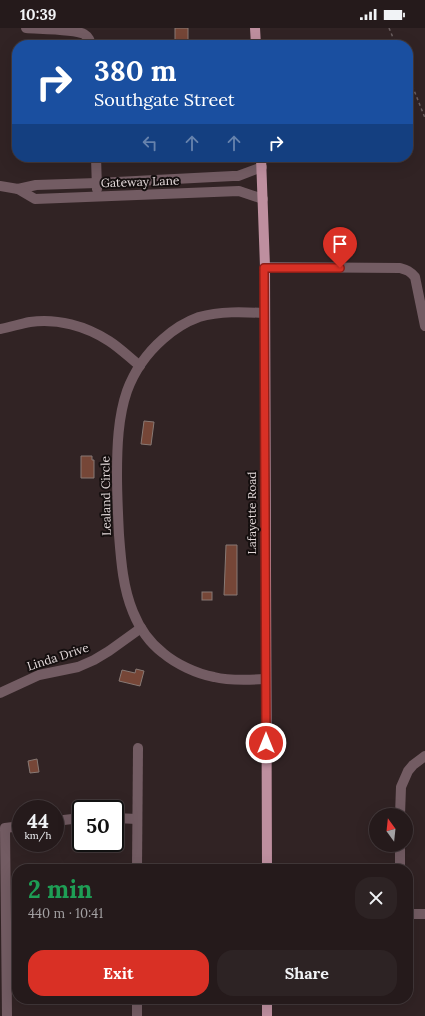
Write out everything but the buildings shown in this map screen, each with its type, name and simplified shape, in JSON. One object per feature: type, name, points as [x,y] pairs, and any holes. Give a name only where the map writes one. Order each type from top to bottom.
[{"type":"main road","points":[[255,28],[256,40]]},
{"type":"main road","name":"Lafayette Road","points":[[262,162],[265,313],[265,679],[267,864]]},
{"type":"main road","points":[[267,1004],[267,1016]]},
{"type":"street","points":[[26,28],[76,32],[86,35],[89,40]]},
{"type":"street","points":[[96,162],[98,197]]},
{"type":"street","name":"Gateway Lane","points":[[18,189],[36,185],[238,176],[262,162]]},
{"type":"street","points":[[215,177],[216,192]]},
{"type":"street","name":"Gateway Lane","points":[[0,186],[18,189],[35,199],[239,190],[263,199]]},
{"type":"street","points":[[264,268],[400,268],[411,271],[415,277],[425,326]]},
{"type":"street","name":"Lealand Circle","points":[[265,313],[237,312],[215,314],[198,318],[184,324],[162,340],[145,358],[128,390],[122,410],[117,454],[118,518],[123,574],[126,591],[133,612],[141,628],[162,653],[186,668],[214,677],[250,680],[265,679]]},
{"type":"street","points":[[0,330],[31,322],[58,322],[70,324],[94,333],[109,341],[140,366]]},
{"type":"street","name":"Linda Drive","points":[[0,693],[39,675],[78,666],[94,660],[109,652],[141,628]]},
{"type":"street","points":[[137,864],[138,748]]},
{"type":"street","points":[[400,808],[401,787],[408,771],[425,756]]},
{"type":"street","points":[[124,818],[137,819]]},
{"type":"street","points":[[7,1016],[8,974],[2,828],[12,827]]},
{"type":"street","points":[[400,852],[400,864]]},
{"type":"street","points":[[413,914],[425,914]]},
{"type":"street","points":[[137,1004],[137,1016]]},
{"type":"path","points":[[389,28],[394,40]]},
{"type":"path","points":[[413,88],[425,118]]},
{"type":"route","points":[[266,743],[264,268],[340,268]]}]
